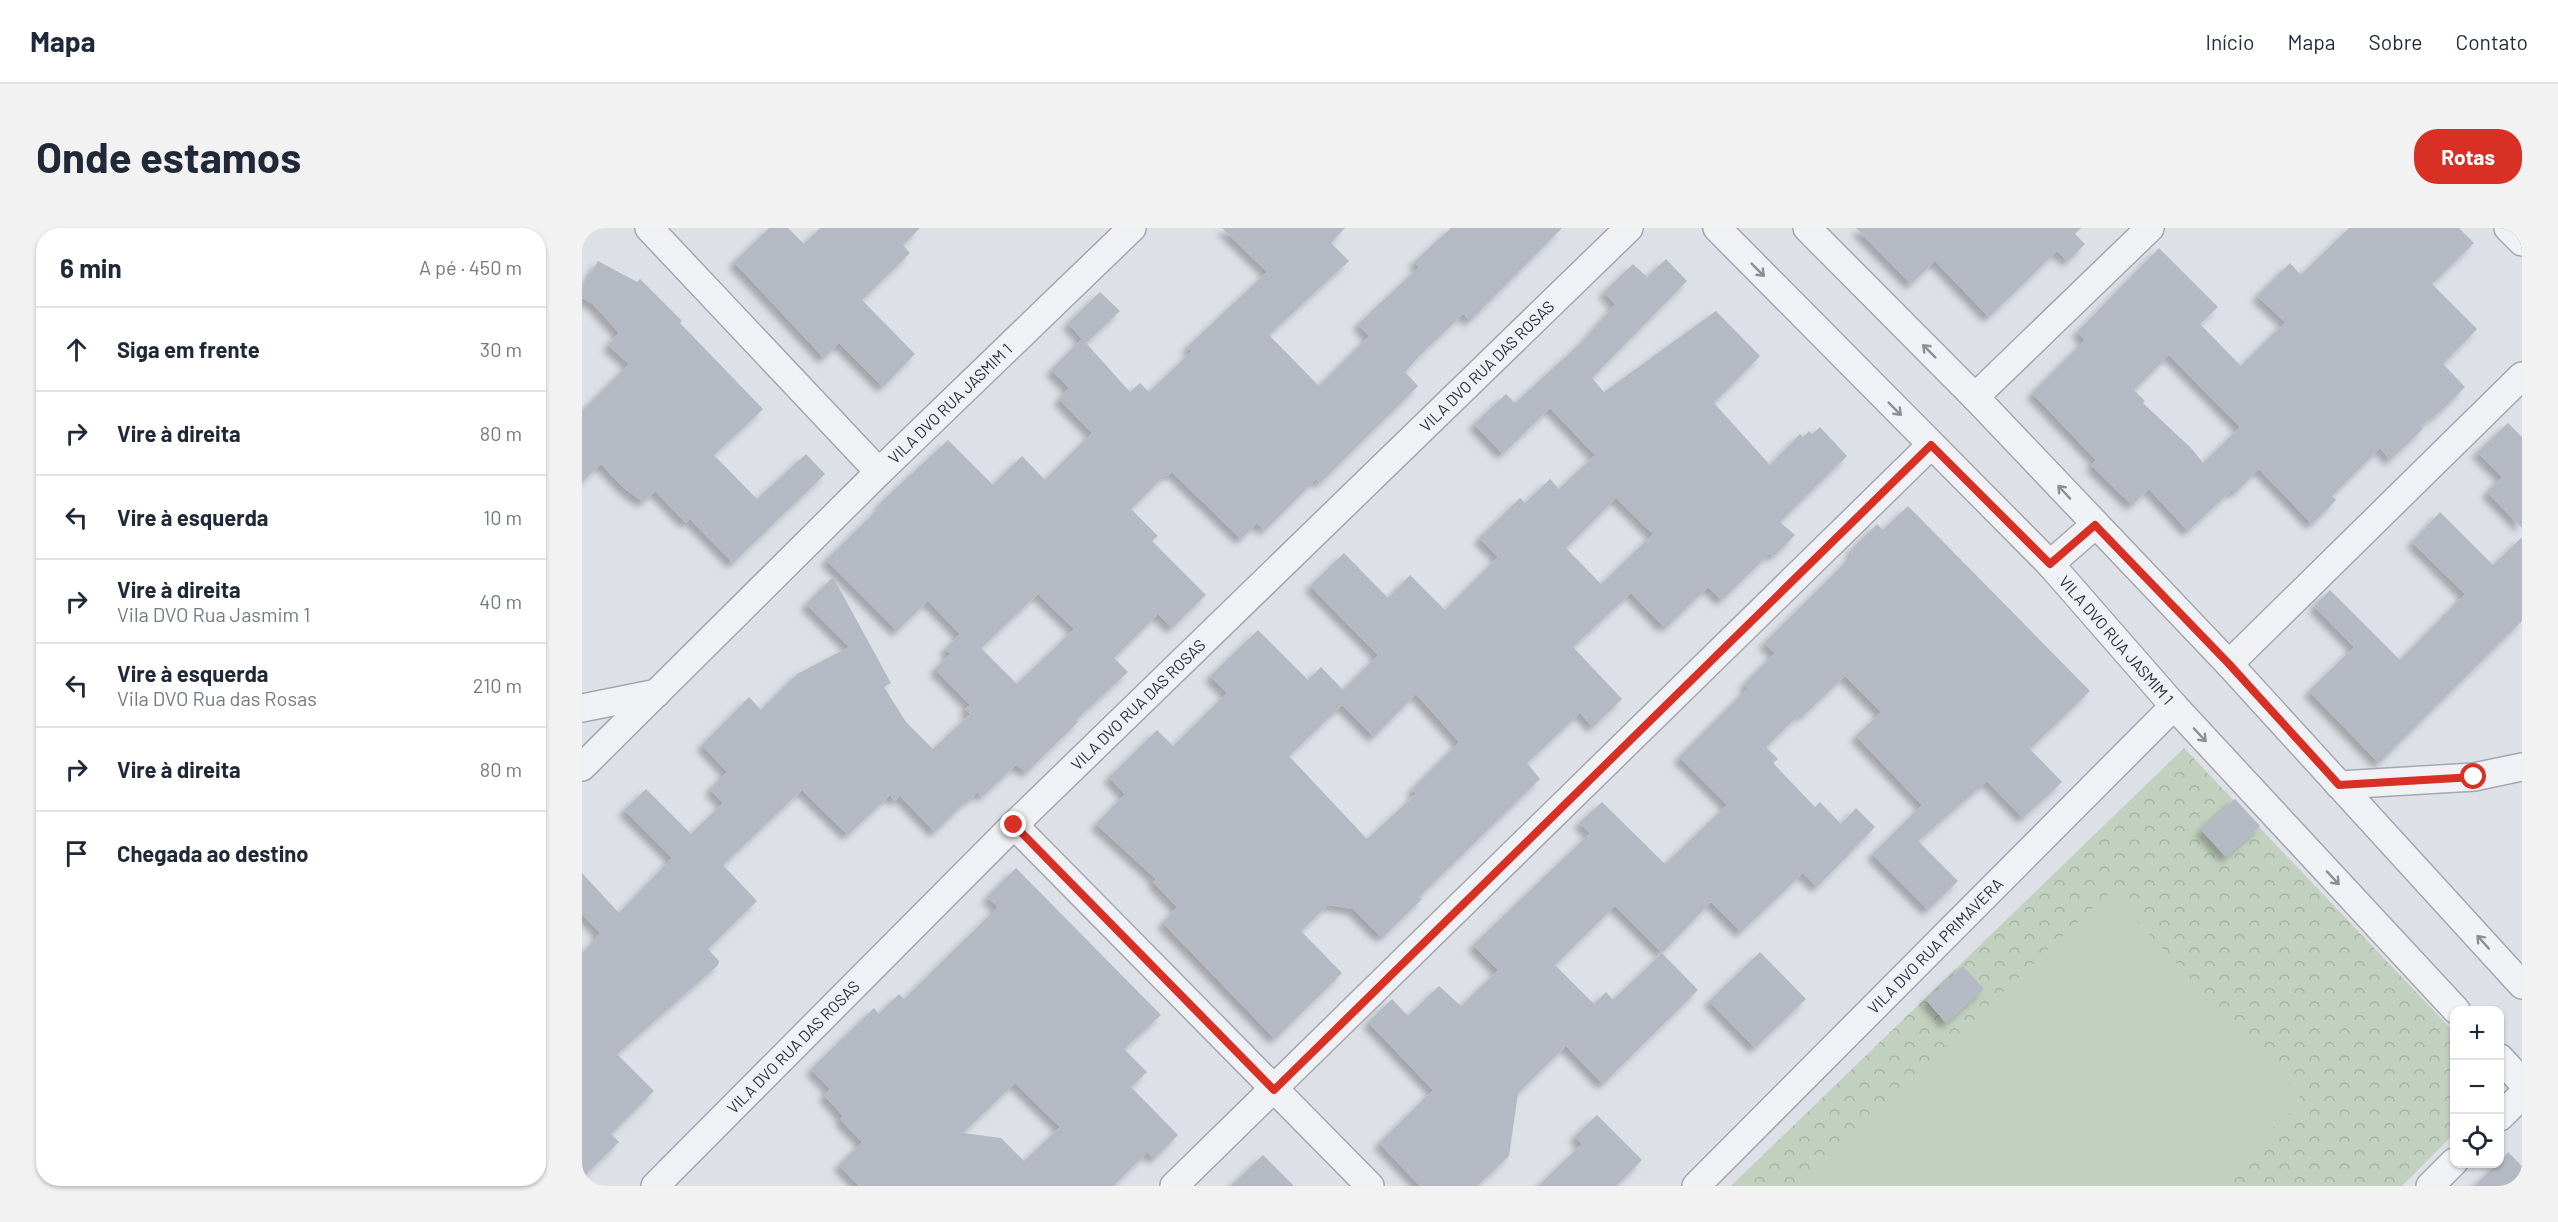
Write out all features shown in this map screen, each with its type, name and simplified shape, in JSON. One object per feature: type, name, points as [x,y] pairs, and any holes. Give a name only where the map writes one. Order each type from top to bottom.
[{"type":"street","name":"VILA DVO RUA JASMIM 1","points":[[649,228],[879,471],[1132,228]]},
{"type":"street","name":"VILA DVO RUA DAS ROSAS","points":[[655,1186],[1014,825],[1629,228]]},
{"type":"street","name":"VILA DVO RUA JASMIM 1","points":[[1717,228],[2050,564],[2174,706],[2451,1006]]},
{"type":"street","points":[[1807,228],[1975,397],[2229,664],[2522,985]]},
{"type":"street","points":[[1975,397],[2150,228]]},
{"type":"street","points":[[2508,228],[2522,242]]},
{"type":"street","points":[[2229,664],[2522,376]]},
{"type":"street","points":[[1174,1186],[1931,445]]},
{"type":"street","points":[[582,767],[879,471]]},
{"type":"street","points":[[2050,564],[2095,525]]},
{"type":"street","points":[[582,708],[657,693]]},
{"type":"street","name":"VILA DVO RUA PRIMAVERA","points":[[1696,1186],[2174,706]]},
{"type":"street","points":[[2339,785],[2474,777],[2522,767]]},
{"type":"street","points":[[1014,825],[1370,1186]]},
{"type":"street","points":[[2501,1060],[2522,1082]]},
{"type":"street","points":[[2502,1114],[2522,1095]]},
{"type":"street","points":[[2430,1186],[2450,1166]]},
{"type":"green space","points":[[2184,748],[2450,1028],[2450,1138],[2402,1186],[1731,1186]]},
{"type":"green space","points":[[2110,892],[2303,1100],[2211,1186],[1796,1186]]},
{"type":"building","points":[[769,228],[788,228],[804,244],[820,228],[920,228],[903,245],[910,253],[862,300],[915,354],[883,387],[839,343],[824,358],[734,262]]},
{"type":"building","points":[[1222,228],[1345,228],[1331,243],[1349,261],[1269,335],[1319,386],[1369,336],[1358,324],[1419,267],[1414,262],[1451,228],[1562,228],[1470,321],[1463,314],[1421,354],[1405,372],[1418,386],[1320,483],[1316,479],[1265,530],[1257,523],[1241,539],[1172,472],[1165,475],[1131,509],[1158,536],[1152,541],[1206,595],[1172,628],[1158,614],[1114,658],[1128,672],[1076,720],[1078,722],[1027,772],[1016,765],[982,797],[978,792],[970,800],[968,799],[935,832],[900,796],[895,801],[890,795],[848,835],[802,790],[723,865],[757,901],[708,949],[719,961],[718,965],[617,1054],[654,1091],[611,1134],[619,1142],[582,1178],[582,953],[600,933],[582,914],[582,873],[619,913],[672,858],[624,810],[646,789],[691,834],[723,803],[710,789],[727,772],[702,745],[749,697],[761,710],[797,674],[849,647],[806,604],[833,577],[891,683],[884,687],[906,722],[933,749],[970,714],[965,709],[970,705],[935,669],[950,654],[945,649],[960,634],[928,601],[897,631],[826,560],[882,505],[880,503],[948,440],[993,485],[1022,456],[1045,480],[1092,433],[1059,399],[1069,388],[1051,370],[1082,339],[1068,323],[1100,292],[1120,311],[1086,343],[1130,392],[1140,383],[1149,392],[1192,351],[1187,347],[1267,272]],"holes":[[[1038,594],[1074,629],[1017,684],[981,648]]]},
{"type":"building","points":[[1856,228],[2081,228],[2075,234],[2085,244],[2068,261],[2057,251],[1989,317],[1935,261],[1911,284]]},
{"type":"building","points":[[2349,228],[2459,228],[2474,243],[2432,284],[2477,329],[2443,364],[2465,387],[2440,412],[2420,426],[2423,429],[2390,460],[2380,448],[2332,496],[2336,500],[2312,524],[2259,469],[2235,493],[2232,490],[2188,531],[2149,489],[2132,505],[2091,465],[2096,460],[2032,393],[2085,340],[2077,332],[2159,248],[2218,307],[2200,324],[2241,366],[2285,322],[2257,296],[2290,263],[2301,275]],"holes":[[[2169,355],[2240,427],[2203,463],[2192,449],[2143,403],[2145,401],[2134,390]]]},
{"type":"building","points":[[1666,259],[1687,281],[1592,378],[1604,392],[1716,311],[1760,356],[1714,403],[1770,465],[1800,434],[1803,437],[1809,431],[1812,434],[1820,427],[1847,456],[1780,522],[1795,535],[1774,556],[1770,553],[1722,600],[1708,587],[1667,627],[1664,624],[1663,626],[1631,593],[1573,647],[1622,699],[1593,727],[1580,713],[1527,763],[1540,779],[1419,897],[1422,899],[1384,936],[1382,934],[1380,936],[1353,909],[1328,905],[1301,931],[1342,973],[1275,1039],[1163,923],[1177,907],[1153,882],[1156,879],[1096,824],[1125,794],[1109,777],[1157,730],[1173,746],[1227,693],[1210,676],[1258,630],[1308,680],[1321,667],[1343,690],[1378,655],[1310,586],[1344,553],[1388,598],[1410,575],[1445,610],[1498,557],[1479,538],[1520,498],[1525,503],[1550,479],[1559,489],[1595,455],[1550,408],[1503,454],[1474,424],[1506,394],[1515,403],[1584,340],[1615,304],[1604,292],[1633,264],[1647,277]],"holes":[[[1616,498],[1653,534],[1601,584],[1566,548]],[[1416,694],[1459,742],[1412,789],[1416,794],[1367,839],[1289,756],[1342,705],[1374,737]]]},
{"type":"building","points":[[598,261],[637,282],[640,279],[763,409],[714,455],[757,499],[806,454],[825,474],[733,563],[690,519],[686,523],[655,491],[643,502],[625,489],[601,464],[582,482],[582,411],[629,364],[608,345],[619,333],[593,304],[582,298],[582,289]]},
{"type":"building","points":[[2508,423],[2522,437],[2522,528],[2487,492],[2502,477],[2477,452]]},
{"type":"building","points":[[1908,506],[2090,691],[2030,749],[2062,782],[2023,818],[1987,781],[1918,841],[1958,881],[1928,910],[1872,854],[1922,805],[1856,736],[1881,712],[1845,676],[1803,716],[1801,713],[1766,747],[1778,759],[1773,763],[1815,807],[1820,802],[1841,824],[1856,808],[1875,827],[1817,887],[1803,873],[1741,932],[1711,902],[1662,953],[1698,990],[1603,1084],[1566,1046],[1518,1093],[1509,1156],[1477,1186],[1420,1186],[1379,1143],[1433,1090],[1368,1022],[1392,999],[1408,1016],[1439,986],[1461,1006],[1498,970],[1473,945],[1590,833],[1579,823],[1602,802],[1665,864],[1727,805],[1679,757],[1748,688],[1744,684],[1775,653],[1764,643],[1851,557],[1853,548],[1877,524],[1883,530]],"holes":[[[1615,906],[1662,953],[1613,1000],[1606,992],[1594,1004],[1555,965]]]},
{"type":"building","points":[[2440,512],[2493,565],[2522,537],[2522,621],[2379,763],[2309,691],[2354,647],[2314,606],[2330,590],[2400,660],[2465,594],[2412,542]]},
{"type":"building","points":[[2235,799],[2260,826],[2226,857],[2201,830]]},
{"type":"building","points":[[1016,868],[1161,1015],[1124,1049],[1147,1072],[1131,1087],[1178,1135],[1154,1159],[1148,1152],[1113,1186],[859,1186],[839,1165],[862,1142],[840,1119],[843,1116],[824,1095],[830,1089],[811,1069],[874,1008],[879,1014],[899,994],[904,999],[998,907],[987,897]],"holes":[[[1015,1083],[1060,1127],[1024,1161],[1001,1138],[963,1133]]]},
{"type":"building","points":[[1760,952],[1806,999],[1755,1048],[1709,1001]]},
{"type":"building","points":[[1963,966],[1984,989],[1946,1023],[1926,1000]]},
{"type":"building","points":[[1597,1115],[1642,1160],[1616,1186],[1538,1186],[1582,1144],[1575,1136]]},
{"type":"building","points":[[2508,1152],[2522,1166],[2522,1186],[2474,1186],[2493,1168],[2504,1168],[2504,1157]]},
{"type":"building","points":[[1263,1155],[1294,1186],[1231,1186]]},
{"type":"route","points":[[1014,825],[1274,1090],[1931,445],[2050,564],[2095,525],[2229,664],[2339,785],[2474,777]]}]
